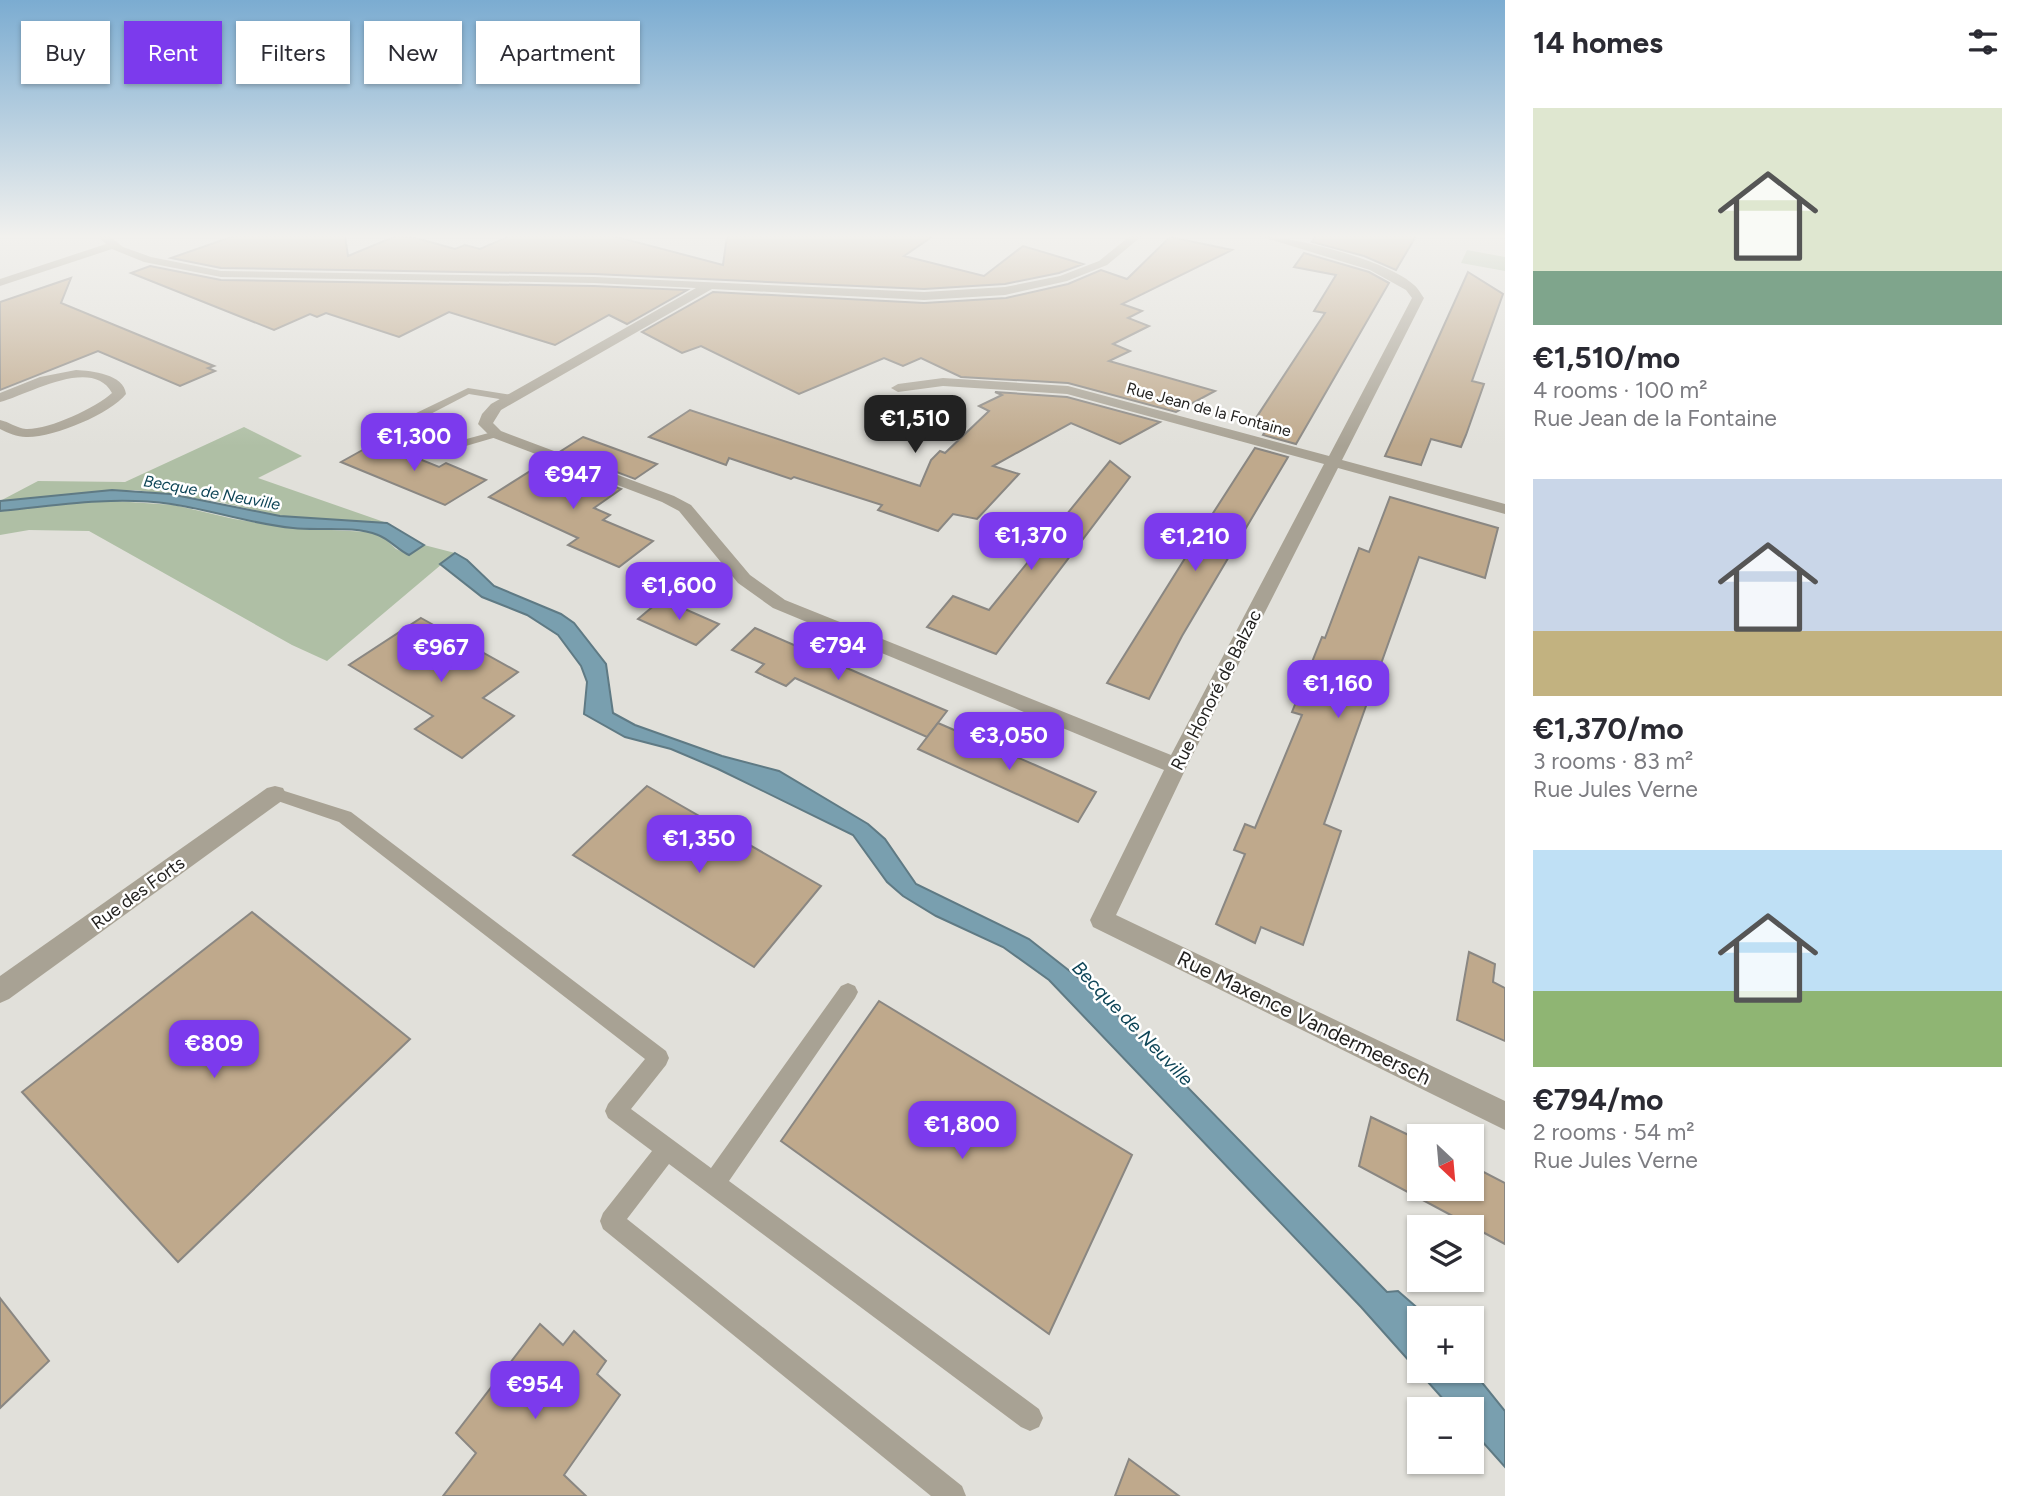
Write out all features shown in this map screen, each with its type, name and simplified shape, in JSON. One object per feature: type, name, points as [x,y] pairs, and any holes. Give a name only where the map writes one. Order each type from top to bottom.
[{"type":"street","points":[[674,306],[496,407],[485,420],[489,430],[685,508],[744,579],[779,604],[1176,766]]},
{"type":"street","name":"Rue Honoré de Balzac","points":[[1102,920],[1176,766],[1415,306]]},
{"type":"street","points":[[0,398],[46,380],[74,374],[94,374],[119,389],[119,394],[108,403],[42,431],[22,433],[0,424]]},
{"type":"street","name":"Rue Jean de la Fontaine","points":[[898,388],[943,382],[1068,390],[1505,509]]},
{"type":"street","name":"Rue des Forts","points":[[0,991],[275,794]]},
{"type":"street","name":"Rue Maxence Vandermeersch","points":[[1102,920],[1505,1116]]},
{"type":"lane","points":[[496,434],[459,445],[412,427],[414,418],[468,391],[512,398]]},
{"type":"lane","points":[[275,794],[345,817],[659,1058],[616,1111],[1030,1418]]},
{"type":"lane","points":[[714,1183],[848,992]]},
{"type":"lane","points":[[668,1148],[611,1220],[952,1496]]},
{"type":"green space","points":[[244,427],[302,456],[258,478],[387,523],[280,516],[215,501],[135,490],[0,501],[38,481],[125,482]]},
{"type":"green space","points":[[99,500],[174,505],[234,519],[292,528],[369,532],[382,536],[396,549],[409,555],[424,545],[455,553],[327,661],[292,645],[89,531],[29,530],[0,535],[0,511]]},
{"type":"water","points":[[112,490],[170,494],[280,516],[387,523],[424,545],[409,555],[382,537],[368,532],[277,526],[150,502],[86,502],[0,511],[0,501]]},
{"type":"water","points":[[455,553],[467,560],[494,586],[561,614],[574,623],[606,664],[613,713],[635,725],[722,756],[779,771],[868,824],[885,839],[916,884],[1029,939],[1090,987],[1387,1292],[1398,1291],[1415,1306],[1407,1306],[1407,1359],[1049,980],[1003,947],[936,916],[903,896],[887,882],[853,835],[718,769],[671,749],[625,737],[584,714],[587,682],[581,666],[558,635],[527,615],[482,597],[440,564]]},
{"type":"water","points":[[1429,1383],[1482,1383],[1505,1411],[1505,1467],[1484,1443],[1484,1397],[1441,1397]]},
{"type":"building","points":[[0,306],[68,306],[214,366],[208,368],[215,371],[180,386],[98,351],[0,390]]},
{"type":"building","points":[[213,306],[659,306],[627,324],[609,315],[555,345],[449,312],[399,337],[326,313],[317,317],[310,314],[274,330]]},
{"type":"building","points":[[688,306],[1127,306],[1142,311],[1128,318],[1149,326],[1113,344],[1130,351],[1109,361],[1215,391],[1176,412],[1068,383],[961,377],[921,358],[903,366],[884,358],[799,394],[701,346],[682,353],[642,332]]},
{"type":"building","points":[[1317,306],[1376,306],[1296,444],[1263,435],[1269,425],[1254,421],[1325,313],[1314,311]]},
{"type":"building","points":[[1453,306],[1499,306],[1472,381],[1484,384],[1461,447],[1431,439],[1421,465],[1385,456]]},
{"type":"building","points":[[995,392],[1067,397],[1160,422],[1120,444],[1071,423],[993,466],[1019,474],[977,519],[953,514],[938,531],[878,510],[882,505],[729,458],[726,465],[649,437],[690,410],[920,486],[931,460],[940,451],[945,453],[989,411],[979,406],[1002,395]]},
{"type":"building","points":[[583,437],[657,464],[635,479],[561,451]]},
{"type":"building","points":[[377,442],[439,467],[446,463],[486,480],[445,505],[341,462]]},
{"type":"building","points":[[1255,448],[1288,457],[1182,636],[1149,699],[1107,683],[1187,555],[1161,547],[1181,516],[1206,524]]},
{"type":"building","points":[[546,461],[621,489],[594,508],[610,515],[603,520],[653,541],[619,567],[568,545],[578,538],[489,497]]},
{"type":"building","points":[[1110,461],[1130,477],[996,654],[927,627],[953,596],[989,610]]},
{"type":"building","points":[[1390,497],[1498,528],[1485,578],[1419,557],[1324,824],[1341,831],[1303,945],[1261,927],[1255,943],[1216,924],[1245,854],[1234,850],[1245,824],[1255,828],[1302,715],[1292,712],[1322,637],[1325,638],[1359,548],[1369,552]]},
{"type":"building","points":[[662,599],[719,624],[696,645],[638,619]]},
{"type":"building","points":[[421,618],[518,672],[483,698],[514,716],[462,758],[415,729],[433,716],[349,665]]},
{"type":"building","points":[[755,628],[947,711],[927,737],[795,678],[786,686],[756,672],[764,664],[732,650]]},
{"type":"building","points":[[938,723],[1096,792],[1078,822],[918,749]]},
{"type":"building","points":[[647,786],[821,886],[754,967],[573,855]]},
{"type":"building","points":[[252,912],[410,1039],[178,1262],[22,1092]]},
{"type":"building","points":[[1469,952],[1495,964],[1493,982],[1505,988],[1505,1041],[1457,1020]]},
{"type":"building","points":[[879,1001],[1132,1155],[1049,1334],[781,1141]]},
{"type":"building","points":[[1371,1117],[1407,1134],[1407,1192],[1359,1166]]},
{"type":"building","points":[[1484,1172],[1505,1183],[1505,1244],[1484,1233],[1484,1215],[1451,1215],[1425,1201],[1484,1201]]},
{"type":"building","points":[[0,1298],[49,1361],[0,1408]]},
{"type":"building","points":[[540,1324],[563,1345],[574,1331],[606,1361],[597,1374],[620,1395],[564,1475],[586,1496],[443,1496],[476,1453],[456,1433]]},
{"type":"building","points":[[1129,1459],[1179,1496],[1115,1496]]},
{"type":"water label","name":"Becque de Neuville","points":[[212,492]]},
{"type":"water label","name":"Becque de Neuville","points":[[1133,1023]]}]
